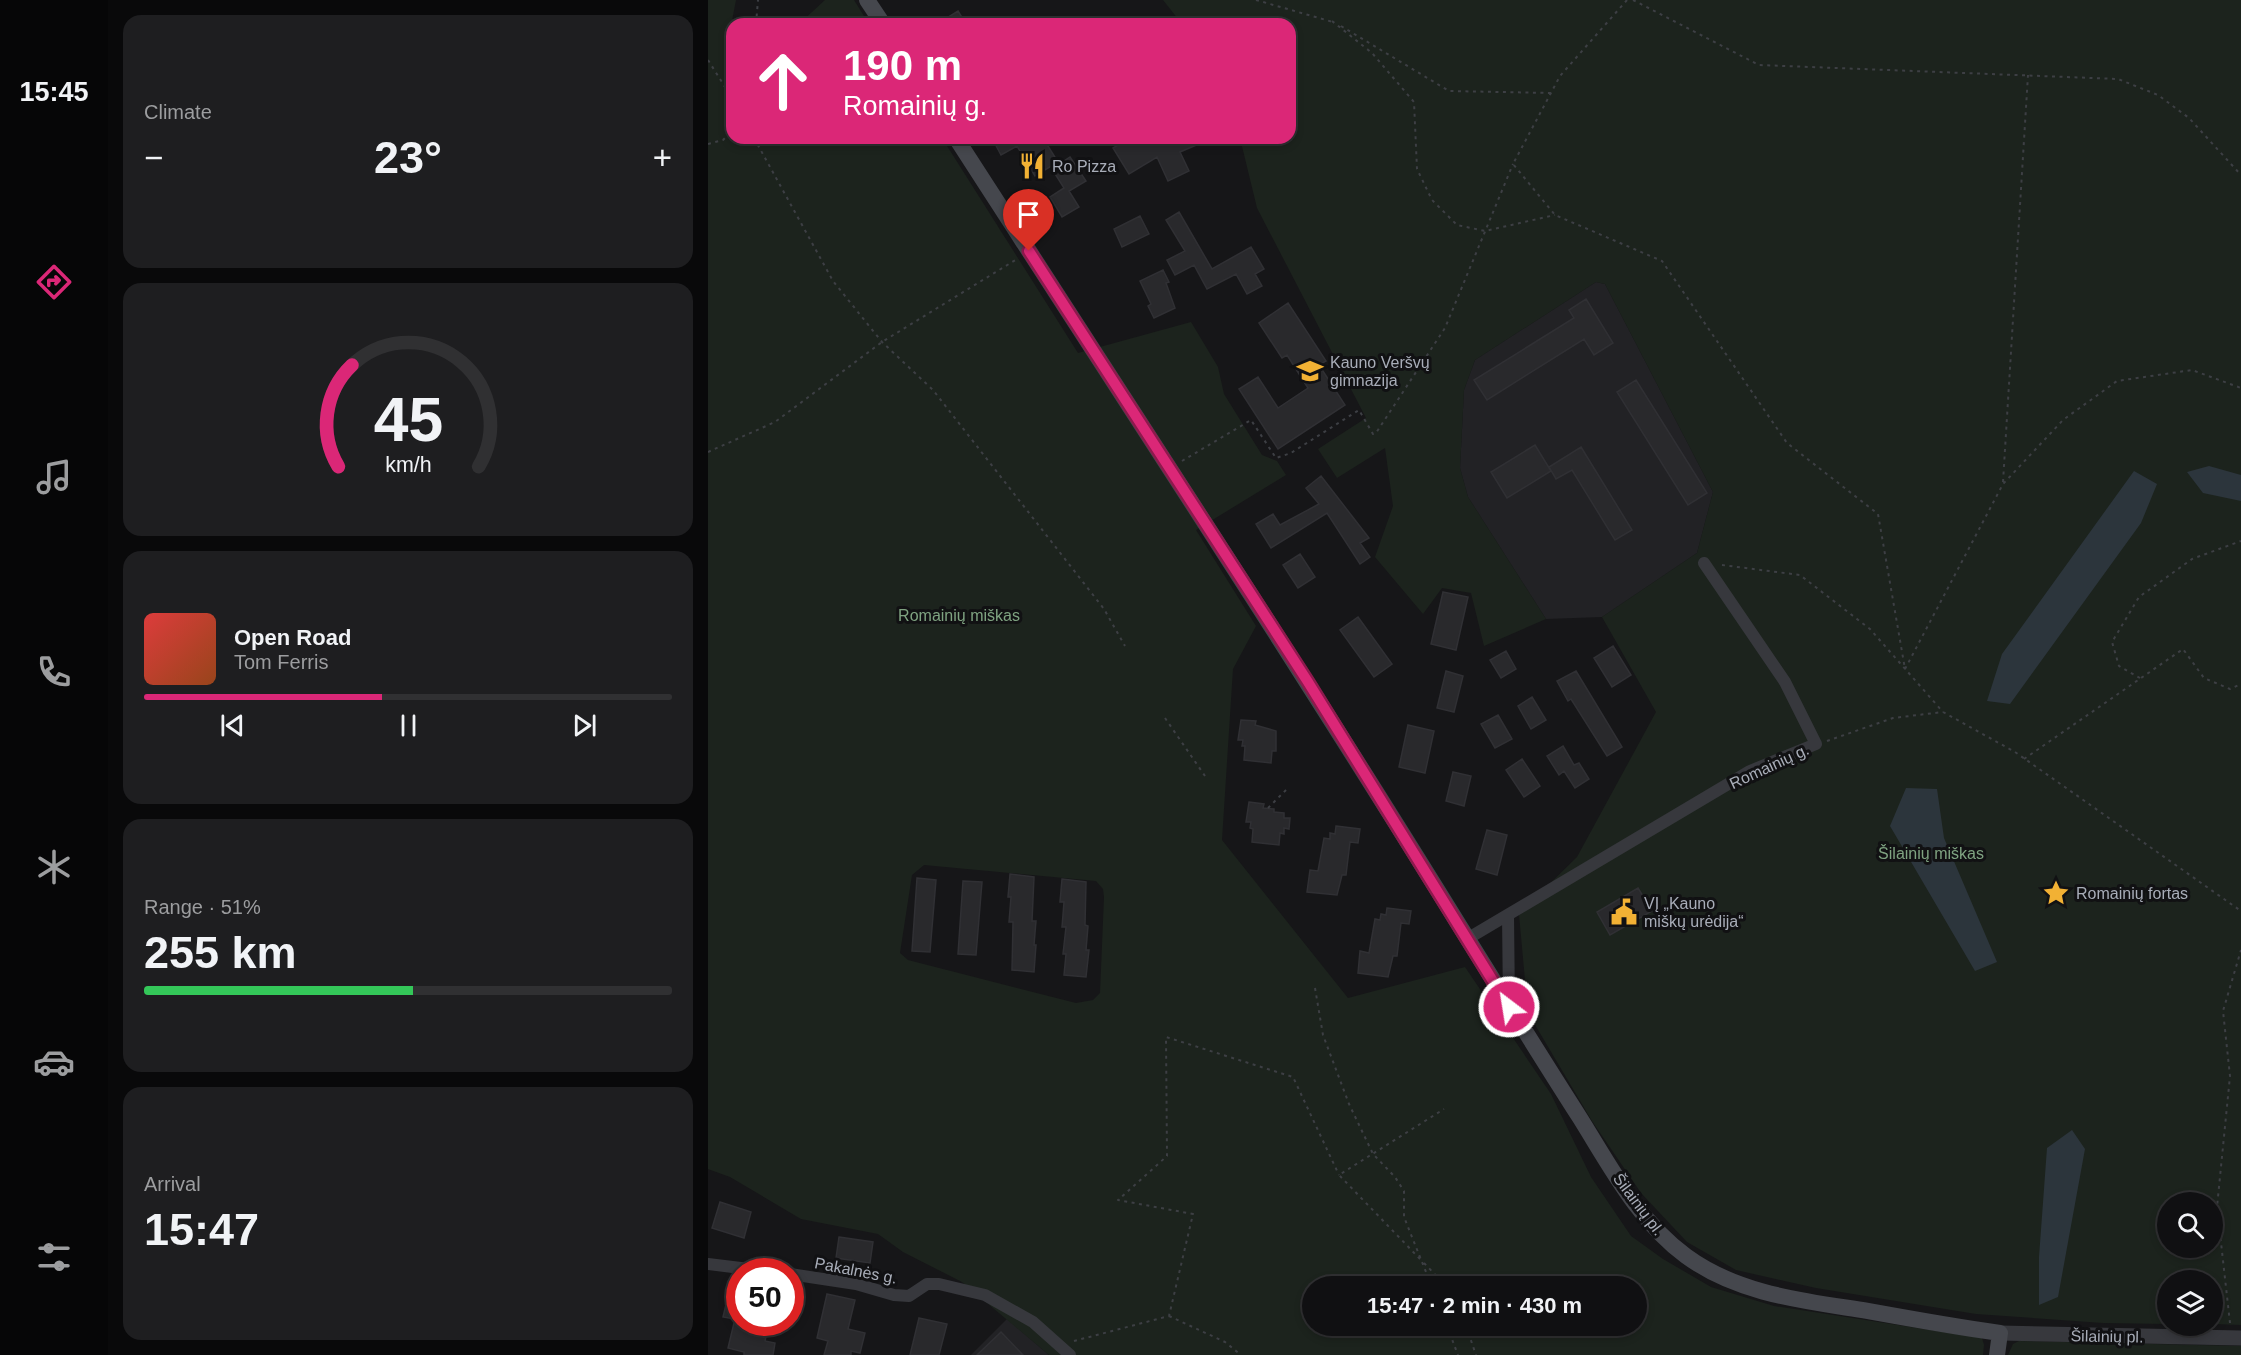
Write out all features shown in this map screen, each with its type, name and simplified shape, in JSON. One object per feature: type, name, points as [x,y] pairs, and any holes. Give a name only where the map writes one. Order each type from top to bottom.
[{"type":"main road","points":[[867,0],[879,18]]},
{"type":"main road","points":[[960,144],[1170,469]]},
{"type":"main road","name":"Šilainių pl.","points":[[1170,469],[1297,665],[1627,1193],[1663,1238],[1687,1257],[1722,1277],[1774,1295],[2000,1333]]},
{"type":"main road","points":[[1996,1355],[2000,1333]]},
{"type":"street","name":"Romainių g.","points":[[1467,939],[1750,771],[1816,744],[1785,682],[1704,563]]},
{"type":"street","points":[[1508,915],[1509,1007]]},
{"type":"street","points":[[708,1264],[726,1266]]},
{"type":"street","name":"Pakalnės g.","points":[[804,1276],[856,1284],[894,1295],[909,1296],[927,1284],[939,1284],[985,1295],[1033,1322],[1070,1355]]},
{"type":"street","name":"Šilainių pl.","points":[[2000,1333],[2236,1338]]},
{"type":"path","points":[[756,18],[758,0]]},
{"type":"path","points":[[1256,0],[1332,21],[1449,91],[1551,93]]},
{"type":"path","points":[[1170,469],[1251,420],[1276,458],[1291,453],[1359,410],[1373,434],[1376,433],[1445,328],[1513,164],[1560,76],[1627,0]]},
{"type":"path","points":[[1633,0],[1759,65],[2118,79],[2158,95],[2189,118],[2241,175]]},
{"type":"path","points":[[1332,21],[1372,53],[1414,102],[1417,169],[1432,200],[1457,225],[1485,231],[1555,214]]},
{"type":"path","points":[[708,60],[726,88]]},
{"type":"path","points":[[2003,484],[2028,75]]},
{"type":"path","points":[[708,144],[726,137]]},
{"type":"path","points":[[757,144],[833,281],[882,342],[933,390],[1104,609],[1125,646]]},
{"type":"path","points":[[1513,164],[1555,214],[1662,261],[1787,443],[1878,514],[1905,669]]},
{"type":"path","points":[[708,452],[775,422],[882,342],[1029,251]]},
{"type":"path","points":[[1905,669],[2003,484],[2063,420],[2117,381],[2192,370],[2241,388]]},
{"type":"path","points":[[2141,678],[2119,666],[2112,642],[2139,597],[2192,559],[2241,541]]},
{"type":"path","points":[[1704,563],[1800,575],[1870,629],[1943,712],[2024,759],[2241,911]]},
{"type":"path","points":[[2024,759],[2183,649],[2204,678],[2229,689],[2241,684]]},
{"type":"path","points":[[1816,744],[1893,718],[1943,712]]},
{"type":"path","points":[[1165,718],[1205,776]]},
{"type":"path","points":[[1268,808],[1289,787]]},
{"type":"path","points":[[2236,1338],[2217,1208],[2230,1076],[2223,1011],[2241,950]]},
{"type":"path","points":[[1315,988],[1323,1035],[1350,1104],[1373,1154],[1395,1177],[1404,1191],[1404,1217],[1428,1276]]},
{"type":"path","points":[[1169,1316],[1193,1214],[1118,1200],[1167,1156],[1166,1037],[1293,1077],[1339,1175],[1436,1276]]},
{"type":"path","points":[[1339,1175],[1444,1109]]},
{"type":"path","points":[[1060,1345],[1169,1316],[1224,1342],[1241,1355]]},
{"type":"path","points":[[1451,1336],[1458,1355]]},
{"type":"path","points":[[1469,1336],[1476,1355]]},
{"type":"shaded area","points":[[1596,282],[1605,284],[1713,492],[1697,553],[1602,617],[1546,619],[1468,497],[1460,468],[1464,390],[1475,360]]},
{"type":"shaded area","points":[[2209,466],[2241,475],[2241,501],[2203,493],[2187,472]]},
{"type":"shaded area","points":[[2134,471],[2157,484],[2141,523],[2010,704],[1987,701],[2002,654]]},
{"type":"shaded area","points":[[1906,788],[1937,789],[1944,838],[1997,962],[1975,971],[1890,826]]},
{"type":"shaded area","points":[[2072,1130],[2085,1149],[2058,1297],[2039,1305],[2039,1257],[2047,1148]]},
{"type":"shaded area","points":[[1007,1319],[1049,1355],[971,1355]]},
{"type":"green space","name":"Romainių miškas","points":[[708,0],[736,0],[733,18],[726,18],[726,144],[946,144],[1078,353],[1191,322],[1218,367],[1224,394],[1262,455],[1277,461],[1286,475],[1196,530],[1256,626],[1233,669],[1222,840],[1348,998],[1465,967],[1551,1094],[1591,1177],[1631,1236],[1663,1259],[1711,1287],[1774,1306],[1982,1338],[1983,1355],[1049,1355],[962,1282],[903,1252],[878,1234],[801,1219],[730,1177],[708,1169]],"holes":[[[924,865],[1096,881],[1103,889],[1100,993],[1093,1000],[1076,1003],[908,960],[900,953],[912,875]]]},
{"type":"green space","points":[[825,0],[854,0],[865,18],[806,18]]},
{"type":"green space","name":"Šilainių miškas","points":[[1163,0],[2241,0],[2241,1325],[2223,1324],[2223,1270],[2157,1270],[2157,1324],[2103,1323],[1976,1314],[1816,1288],[1736,1270],[1687,1242],[1641,1193],[1592,1121],[1528,1013],[1519,914],[1577,857],[1656,712],[1602,617],[1697,553],[1713,492],[1605,284],[1596,282],[1475,360],[1464,390],[1460,468],[1468,497],[1546,619],[1484,646],[1471,593],[1442,588],[1423,614],[1375,557],[1393,506],[1385,448],[1337,478],[1318,449],[1366,418],[1257,208],[1241,144],[1296,144],[1296,18],[1177,18]]},
{"type":"green space","points":[[2019,1341],[2241,1346],[2241,1355],[2008,1355],[2013,1344]]},
{"type":"building","points":[[958,11],[962,18],[947,18]]},
{"type":"building","points":[[995,144],[1047,144],[1058,162],[1035,176],[1017,146],[1001,155]]},
{"type":"building","points":[[1119,144],[1199,144],[1180,152],[1189,171],[1168,181],[1157,157],[1129,174],[1113,148]]},
{"type":"building","points":[[1070,157],[1086,181],[1069,191],[1079,207],[1062,217],[1050,197],[1064,188],[1052,169]]},
{"type":"building","points":[[1179,212],[1212,269],[1251,247],[1264,269],[1255,274],[1262,286],[1247,294],[1236,274],[1207,289],[1194,265],[1175,275],[1167,260],[1185,251],[1166,220]]},
{"type":"building","points":[[1140,216],[1149,234],[1122,247],[1114,229]]},
{"type":"building","points":[[1163,270],[1169,282],[1166,283],[1175,308],[1154,318],[1148,306],[1151,304],[1140,281]]},
{"type":"building","points":[[1586,299],[1613,343],[1594,355],[1584,339],[1487,400],[1474,380],[1574,318],[1569,310]]},
{"type":"building","name":"Kauno Veršvų gimnazija","points":[[1288,303],[1326,361],[1319,365],[1345,405],[1278,449],[1239,389],[1258,377],[1278,408],[1308,388],[1287,355],[1282,358],[1259,323]]},
{"type":"building","points":[[1636,380],[1707,493],[1688,505],[1617,392]]},
{"type":"building","points":[[1535,445],[1551,471],[1507,498],[1491,472]]},
{"type":"building","points":[[1581,447],[1632,530],[1615,540],[1572,470],[1556,479],[1549,467]]},
{"type":"building","points":[[1321,476],[1369,538],[1360,543],[1370,557],[1360,564],[1327,513],[1271,548],[1256,524],[1273,514],[1280,525],[1319,504],[1306,488]]},
{"type":"building","points":[[1300,554],[1315,577],[1298,588],[1283,565]]},
{"type":"building","points":[[1443,592],[1468,597],[1456,650],[1431,644]]},
{"type":"building","points":[[1358,617],[1392,664],[1374,677],[1340,630]]},
{"type":"building","points":[[1613,646],[1631,675],[1612,687],[1594,658]]},
{"type":"building","points":[[1506,651],[1516,669],[1501,678],[1490,660]]},
{"type":"building","points":[[1446,671],[1463,676],[1454,712],[1437,708]]},
{"type":"building","points":[[1576,671],[1622,747],[1607,756],[1571,699],[1568,701],[1557,681]]},
{"type":"building","points":[[1532,697],[1546,720],[1531,729],[1518,706]]},
{"type":"building","points":[[1498,715],[1512,739],[1495,748],[1481,724]]},
{"type":"building","points":[[1241,720],[1256,721],[1255,725],[1276,731],[1276,751],[1272,751],[1271,763],[1244,760],[1245,746],[1242,746],[1243,740],[1238,740]]},
{"type":"building","points":[[1408,725],[1434,731],[1425,773],[1399,767]]},
{"type":"building","points":[[1563,746],[1574,765],[1579,763],[1589,779],[1575,788],[1564,771],[1559,775],[1547,756]]},
{"type":"building","points":[[1522,759],[1540,786],[1524,797],[1506,770]]},
{"type":"building","points":[[1453,772],[1471,776],[1464,806],[1446,801]]},
{"type":"building","points":[[1249,802],[1264,804],[1263,808],[1274,809],[1274,812],[1284,813],[1284,818],[1290,818],[1289,829],[1284,828],[1284,834],[1280,833],[1279,845],[1252,842],[1251,822],[1246,822]]},
{"type":"building","points":[[1336,826],[1360,829],[1358,843],[1350,842],[1346,875],[1342,875],[1337,895],[1307,892],[1310,870],[1318,871],[1324,838],[1330,839],[1330,833],[1335,834]]},
{"type":"building","points":[[1487,830],[1507,835],[1497,875],[1476,869]]},
{"type":"building","points":[[1010,874],[1034,877],[1032,921],[1036,921],[1034,945],[1036,945],[1034,972],[1012,970],[1013,922],[1009,922],[1011,897],[1008,897]]},
{"type":"building","points":[[917,878],[936,880],[930,952],[912,951]]},
{"type":"building","points":[[1062,879],[1086,882],[1085,925],[1088,926],[1086,950],[1089,950],[1086,977],[1064,975],[1066,954],[1063,954],[1066,927],[1062,927],[1064,902],[1060,902]]},
{"type":"building","points":[[963,881],[982,882],[976,955],[958,954]]},
{"type":"building","name":"VĮ „Kauno miškų urėdija“","points":[[1638,888],[1652,911],[1610,935],[1597,912]]},
{"type":"building","points":[[1387,908],[1411,911],[1409,924],[1401,923],[1397,956],[1393,956],[1388,977],[1358,973],[1360,951],[1369,953],[1375,919],[1380,920],[1381,914],[1386,915]]},
{"type":"building","points":[[720,1202],[751,1212],[744,1238],[712,1228]]},
{"type":"building","points":[[839,1237],[873,1242],[870,1263],[836,1258]]},
{"type":"building","points":[[827,1294],[855,1300],[848,1329],[865,1333],[860,1353],[851,1351],[851,1355],[824,1355],[828,1341],[817,1338]]},
{"type":"building","points":[[919,1318],[947,1324],[939,1355],[910,1355]]},
{"type":"building","points":[[1001,1332],[1023,1355],[977,1355]]},
{"type":"building","points":[[731,1336],[766,1336],[765,1341],[775,1343],[773,1355],[744,1355],[744,1352],[728,1348]]},
{"type":"place","name":"Ro Pizza","points":[[1032,166]]},
{"type":"place","name":"Kauno Veršvų gimnazija","points":[[1310,371]]},
{"type":"place","name":"Romainių fortas","points":[[2056,893]]},
{"type":"place","name":"VĮ „Kauno miškų urėdija“","points":[[1624,912]]},
{"type":"route","points":[[1029,251],[1308,682],[1509,1007]]}]
